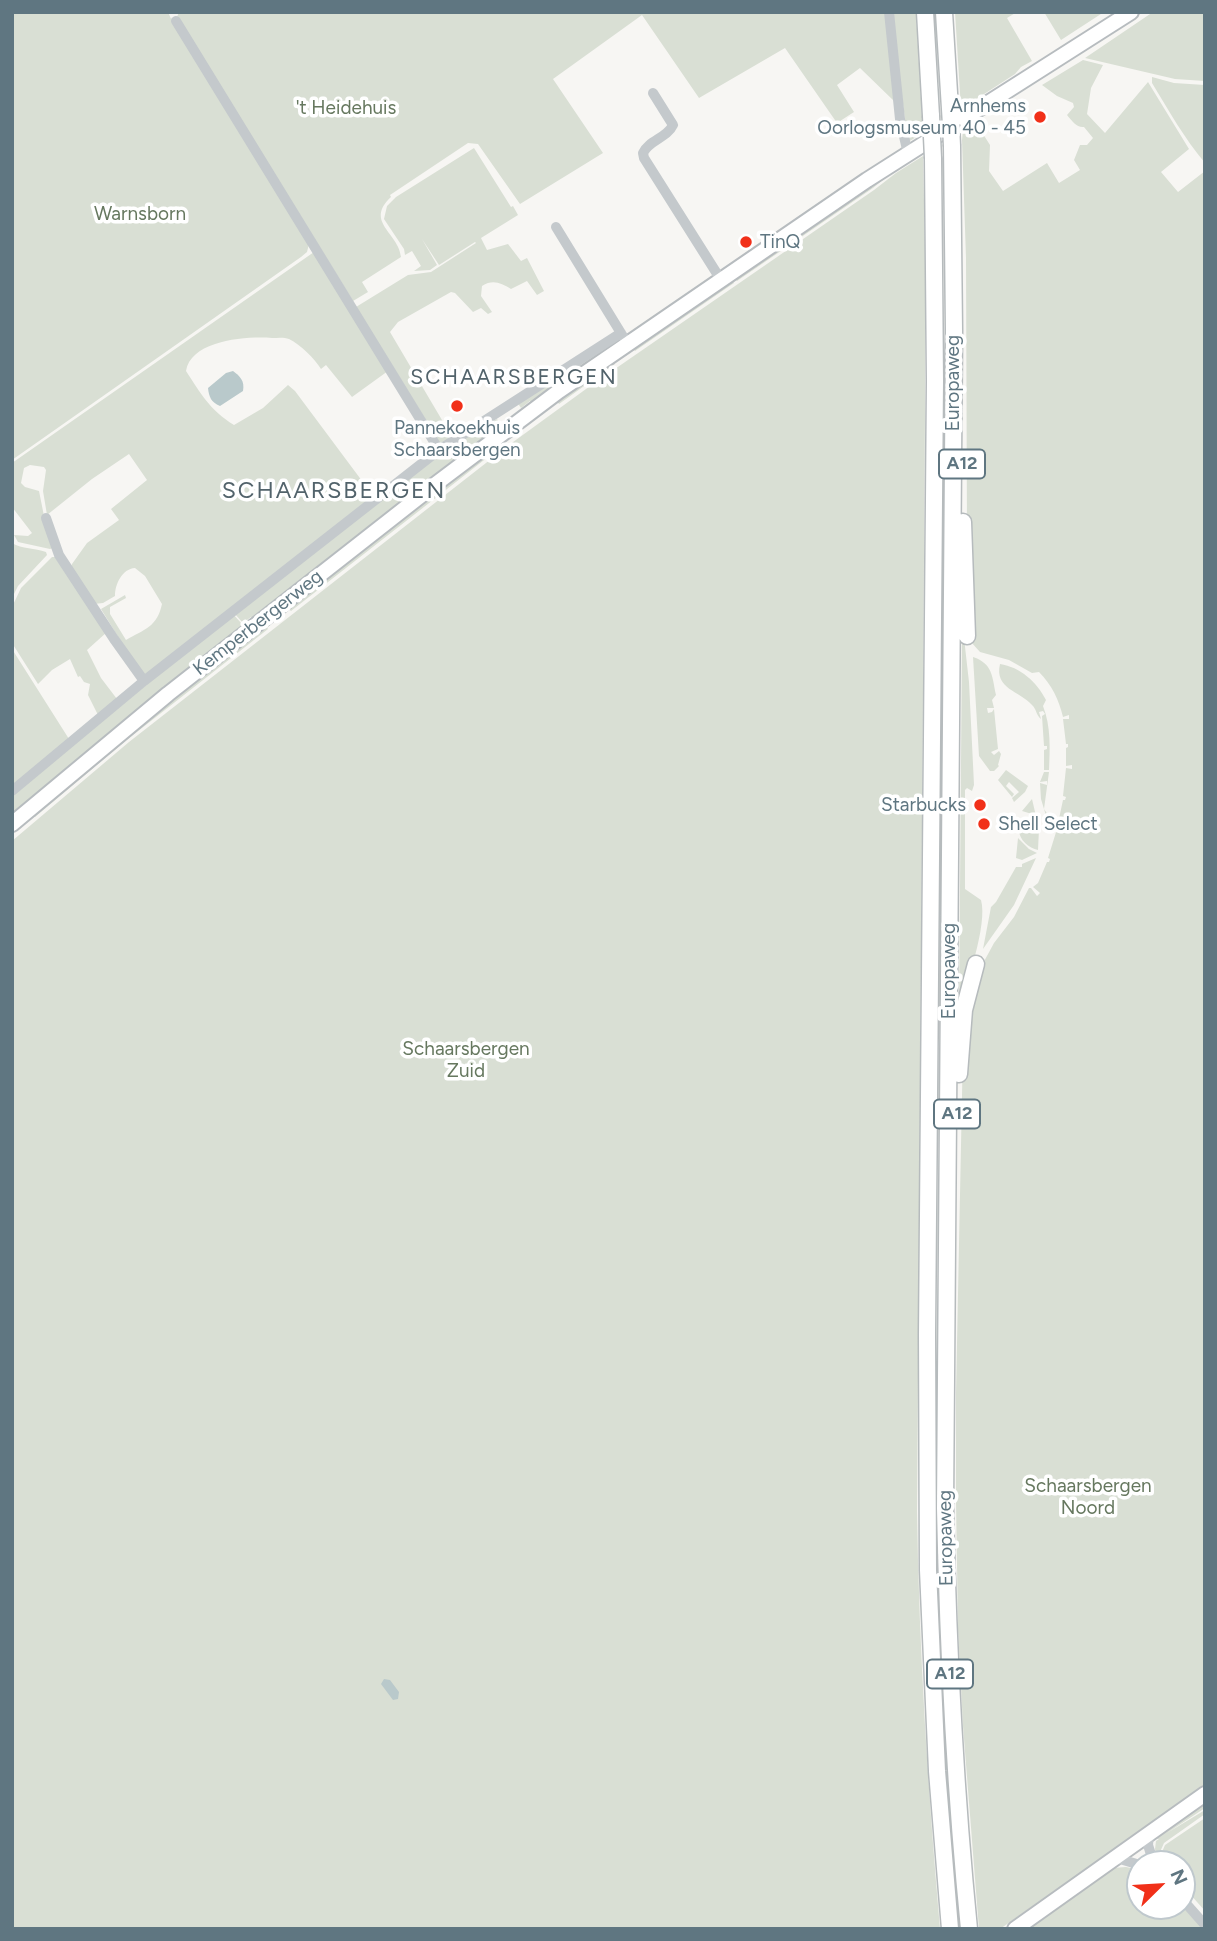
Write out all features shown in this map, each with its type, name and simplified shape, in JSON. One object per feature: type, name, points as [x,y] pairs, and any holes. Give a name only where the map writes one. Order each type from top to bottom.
[{"type":"highway","name":"Europaweg","points":[[925,12],[933,158],[935,381],[927,1334],[928,1558],[937,1772],[950,1929]]},
{"type":"highway","name":"Europaweg","points":[[944,12],[952,146],[954,331],[945,1508],[947,1602],[959,1822],[969,1929]]},
{"type":"highway","name":"A12","points":[[954,331],[962,414],[964,597],[967,636]]},
{"type":"highway","name":"A12","points":[[947,1265],[955,1189],[964,1010],[976,964]]},
{"type":"main road","name":"Kemperbergerweg","points":[[12,824],[169,694],[625,338],[721,280],[908,154],[1131,12]]},
{"type":"main road","points":[[1015,1929],[1205,1794]]},
{"type":"street","points":[[889,12],[900,119],[908,154]]},
{"type":"street","points":[[176,21],[439,450]]},
{"type":"street","points":[[653,93],[673,125],[670,131],[647,147],[643,153],[644,158],[721,280]]},
{"type":"street","points":[[556,227],[625,338]]},
{"type":"street","name":"Kemperbergerweg","points":[[12,791],[144,681],[439,450],[497,412],[625,338]]},
{"type":"street","points":[[497,412],[509,428]]},
{"type":"street","points":[[46,518],[59,555],[144,681]]},
{"type":"street","points":[[1149,1834],[1150,1850]]},
{"type":"street","points":[[1112,1860],[1126,1861]]},
{"type":"green space","name":"Warnsborn","points":[[12,12],[168,12],[309,244],[307,252],[301,257],[12,460]]},
{"type":"green space","name":"'t Heidehuis","points":[[179,12],[887,12],[895,102],[860,68],[837,85],[854,112],[837,123],[785,48],[699,98],[642,15],[553,79],[603,153],[520,204],[478,144],[468,143],[390,195],[381,214],[382,221],[395,241],[401,257],[362,282],[368,292],[353,301],[177,17]]},
{"type":"green space","points":[[891,12],[916,12],[923,133],[908,142]]},
{"type":"green space","points":[[955,12],[1017,12],[1007,18],[1032,61],[961,109]]},
{"type":"green space","points":[[1044,12],[1104,12],[1061,40]]},
{"type":"green space","points":[[1153,12],[1205,12],[1205,81],[1175,79],[1085,58]]},
{"type":"green space","name":"Schaarsbergen Noord","points":[[1083,60],[1103,65],[1091,88],[1087,114],[1105,133],[1148,82],[1189,149],[1161,172],[1178,192],[1205,171],[1205,1785],[1000,1929],[979,1929],[958,1629],[956,1393],[963,1046],[981,967],[994,943],[1014,917],[1029,888],[1037,896],[1040,893],[1033,887],[1049,862],[1057,829],[1063,832],[1063,828],[1057,828],[1066,797],[1063,796],[1066,768],[1072,769],[1072,765],[1066,766],[1068,744],[1063,719],[1069,719],[1069,715],[1063,717],[1054,693],[1044,677],[1039,672],[1032,673],[1009,660],[980,652],[971,642],[967,538],[966,258],[962,140],[963,131],[976,123],[990,145],[989,171],[1003,191],[1047,163],[1059,183],[1080,170],[1074,160],[1080,145],[1087,145],[1093,138],[1084,127],[1077,125],[1067,115],[1074,107],[1073,103],[1042,85]]},
{"type":"green space","points":[[1152,77],[1174,83],[1205,85],[1205,163],[1171,114],[1152,83]]},
{"type":"green space","points":[[474,148],[518,215],[481,238],[487,250],[508,244],[521,261],[527,258],[544,291],[537,295],[527,281],[511,289],[497,283],[486,284],[482,286],[481,296],[492,312],[488,314],[481,308],[473,312],[451,292],[398,322],[390,332],[452,437],[441,445],[356,307],[408,275],[431,272],[476,243],[439,265],[422,239],[437,265],[430,270],[414,271],[421,266],[412,251],[405,255],[404,249],[384,219],[387,206],[396,197]]},
{"type":"green space","name":"Schaarsbergen Zuid","points":[[923,156],[925,418],[917,1511],[925,1720],[940,1929],[12,1929],[12,841],[129,742],[509,445]]},
{"type":"green space","points":[[894,171],[737,281],[733,276],[835,206]]},
{"type":"green space","points":[[314,252],[388,371],[352,397],[326,365],[321,369],[307,352],[294,342],[285,338],[261,338],[235,339],[209,346],[198,352],[186,371],[212,407],[234,425],[263,408],[288,385],[374,497],[148,674],[141,674],[101,609],[125,595],[126,598],[110,607],[110,614],[126,640],[149,627],[157,618],[162,604],[145,576],[135,568],[126,571],[118,582],[115,596],[103,603],[94,604],[71,567],[87,543],[119,520],[111,509],[147,480],[129,454],[47,515],[43,491],[46,470],[44,467],[30,465],[24,468],[21,483],[39,491],[53,548],[50,549],[18,542],[14,535],[28,536],[32,533],[12,507],[12,463]]},
{"type":"green space","points":[[731,277],[734,283],[635,351],[631,346]]},
{"type":"green space","points":[[617,341],[619,343],[532,403],[530,401],[521,408],[517,402]]},
{"type":"green space","points":[[612,359],[615,364],[559,404],[557,401]]},
{"type":"green space","points":[[497,419],[501,427],[275,605],[243,623],[234,613],[440,452]]},
{"type":"green space","points":[[498,441],[502,446],[291,611],[288,608]]},
{"type":"green space","points":[[12,543],[46,552],[47,555],[18,586],[12,598]]},
{"type":"green space","points":[[55,557],[107,632],[87,650],[101,678],[117,699],[98,715],[88,695],[90,684],[78,677],[70,659],[52,670],[38,684],[12,643],[12,607],[21,588]]},
{"type":"green space","points":[[233,614],[242,624],[222,647],[12,818],[12,794]]},
{"type":"green space","points":[[266,626],[268,629],[128,739],[35,817],[31,813],[241,642]]},
{"type":"green space","points":[[964,638],[974,785],[972,791],[967,788],[965,790],[965,889],[981,900],[982,924],[959,1012],[962,639]]},
{"type":"green space","points":[[12,649],[69,739],[12,787]]},
{"type":"green space","points":[[973,657],[988,667],[996,695],[992,700],[994,708],[987,708],[988,713],[994,709],[998,749],[991,752],[994,755],[999,751],[1001,754],[999,766],[994,771],[990,771],[979,756]]},
{"type":"green space","points":[[1000,664],[1027,676],[1046,700],[1043,706],[1046,714],[1049,730],[1049,770],[1044,770],[1044,750],[1047,746],[1044,746],[1042,716],[1045,714],[1043,711],[1039,712],[1041,719],[1027,700],[1004,684],[999,672]]},
{"type":"green space","points":[[1006,770],[1028,786],[1014,802],[1012,798],[1019,792],[1009,782],[1006,786],[1014,794],[1012,797],[998,780]]},
{"type":"green space","points":[[1044,772],[1049,772],[1044,809],[1040,783],[1047,785],[1047,781],[1040,782]]},
{"type":"green space","points":[[1032,799],[1039,829],[1038,850],[1025,843],[1019,830],[1031,831],[1032,814],[1022,811]]},
{"type":"green space","points":[[1018,838],[1037,853],[1022,860],[1016,858]]},
{"type":"green space","points":[[1036,858],[1014,905],[983,949],[991,907],[1016,867],[1022,867],[1022,864]]},
{"type":"green space","points":[[1205,1799],[1205,1808],[1167,1833],[1205,1810],[1205,1814],[1164,1843],[1161,1850],[1155,1850],[1160,1833]]},
{"type":"green space","points":[[1205,1818],[1205,1911],[1196,1901],[1196,1850],[1163,1850],[1165,1845]]},
{"type":"green space","points":[[1126,1867],[1126,1920],[1195,1920],[1204,1929],[1022,1929],[1103,1872]]},
{"type":"shaded area","points":[[233,371],[241,379],[243,391],[220,406],[211,399],[208,388],[226,373]]},
{"type":"shaded area","points":[[384,1679],[390,1680],[399,1692],[398,1699],[393,1700],[381,1684]]},
{"type":"place","name":"Arnhems Oorlogsmuseum 40 - 45","points":[[1040,117]]},
{"type":"place","name":"TinQ","points":[[746,242]]},
{"type":"place","name":"Pannekoekhuis Schaarsbergen","points":[[457,406]]},
{"type":"place","name":"Starbucks","points":[[980,805]]},
{"type":"place","name":"Shell Select","points":[[984,824]]},
{"type":"district","name":"SCHAARSBERGEN","points":[[514,378]]},
{"type":"district","name":"SCHAARSBERGEN","points":[[334,491]]}]
